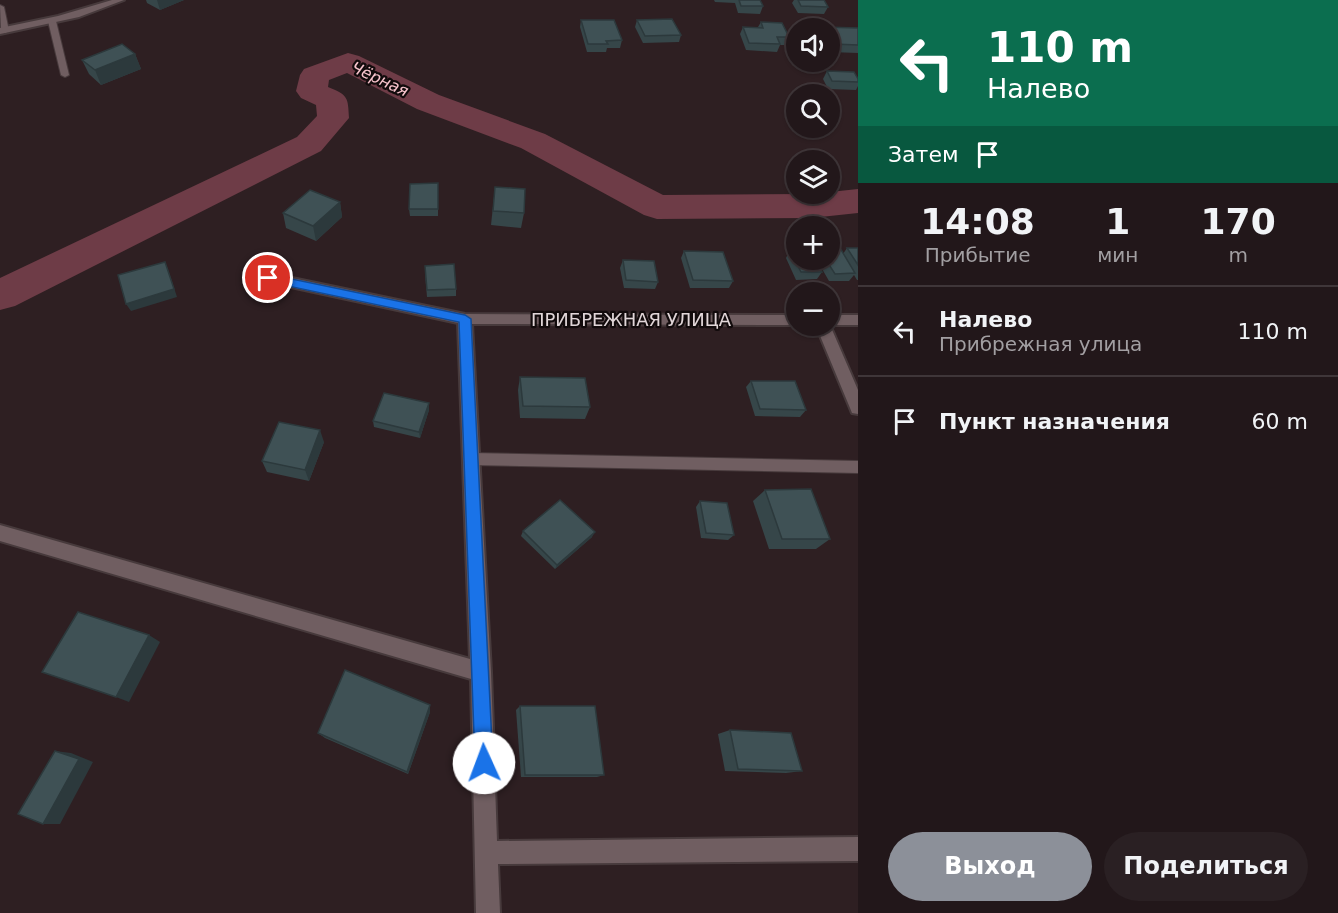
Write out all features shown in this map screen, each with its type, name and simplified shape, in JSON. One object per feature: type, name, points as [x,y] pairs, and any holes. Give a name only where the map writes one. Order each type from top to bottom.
[{"type":"street","points":[[2,31],[88,12],[120,0]]},
{"type":"street","name":"ПРИБРЕЖНАЯ УЛИЦА","points":[[268,278],[465,319],[786,320]]},
{"type":"street","points":[[465,319],[482,672],[488,913]]},
{"type":"street","points":[[840,320],[858,320]]},
{"type":"street","points":[[827,336],[858,408]]},
{"type":"street","points":[[0,533],[482,672]]},
{"type":"street","points":[[486,853],[858,849]]},
{"type":"lane","points":[[0,7],[2,31]]},
{"type":"lane","points":[[52,21],[65,75]]},
{"type":"lane","points":[[472,459],[858,466]]},
{"type":"building","points":[[739,0],[760,0],[763,6],[741,6]]},
{"type":"building","points":[[798,0],[824,0],[828,7],[801,6]]},
{"type":"building","points":[[672,19],[681,35],[645,36],[637,20]]},
{"type":"building","points":[[581,20],[614,20],[622,40],[606,41],[608,44],[588,44]]},
{"type":"building","points":[[761,22],[782,23],[786,37],[777,37],[780,44],[749,43],[743,27],[763,28]]},
{"type":"building","points":[[840,27],[858,28],[858,45],[840,44]]},
{"type":"building","points":[[122,44],[135,54],[95,70],[82,60]]},
{"type":"building","points":[[828,72],[854,72],[858,79],[858,82],[832,81]]},
{"type":"building","points":[[438,183],[438,209],[409,209],[410,184]]},
{"type":"building","points":[[495,187],[525,189],[524,213],[493,211]]},
{"type":"building","points":[[310,190],[340,202],[313,226],[283,213]]},
{"type":"building","points":[[840,248],[855,273],[835,274],[832,270],[840,270]]},
{"type":"building","points":[[847,248],[858,248],[858,265]]},
{"type":"building","points":[[684,251],[723,252],[733,281],[693,280]]},
{"type":"building","points":[[623,260],[654,261],[658,282],[626,280]]},
{"type":"building","points":[[165,262],[174,289],[126,304],[118,275]]},
{"type":"building","points":[[454,264],[456,289],[427,290],[425,266]]},
{"type":"building","points":[[800,270],[821,270],[822,272],[801,272]]},
{"type":"building","points":[[520,377],[585,378],[590,407],[523,406]]},
{"type":"building","points":[[751,381],[795,381],[806,410],[760,409]]},
{"type":"building","points":[[384,393],[429,403],[419,432],[373,421]]},
{"type":"building","points":[[279,422],[320,430],[305,470],[262,461]]},
{"type":"building","points":[[811,489],[830,539],[782,539],[765,490]]},
{"type":"building","points":[[560,500],[595,532],[557,565],[523,531]]},
{"type":"building","points":[[700,501],[727,503],[734,535],[706,533]]},
{"type":"building","points":[[78,612],[149,635],[116,697],[42,672]]},
{"type":"building","points":[[345,670],[430,705],[407,772],[318,733]]},
{"type":"building","points":[[520,706],[595,706],[604,775],[525,775]]},
{"type":"building","points":[[730,730],[791,733],[802,771],[738,769]]},
{"type":"building","points":[[55,751],[79,759],[43,824],[18,814]]},
{"type":"waterway","name":"Чёрная","points":[[0,295],[309,144],[333,118],[332,100],[312,91],[315,75],[348,62],[428,102],[533,141],[657,207],[811,206],[858,201]]},
{"type":"route","points":[[268,278],[422,312],[465,319],[482,672],[484,763]]}]
